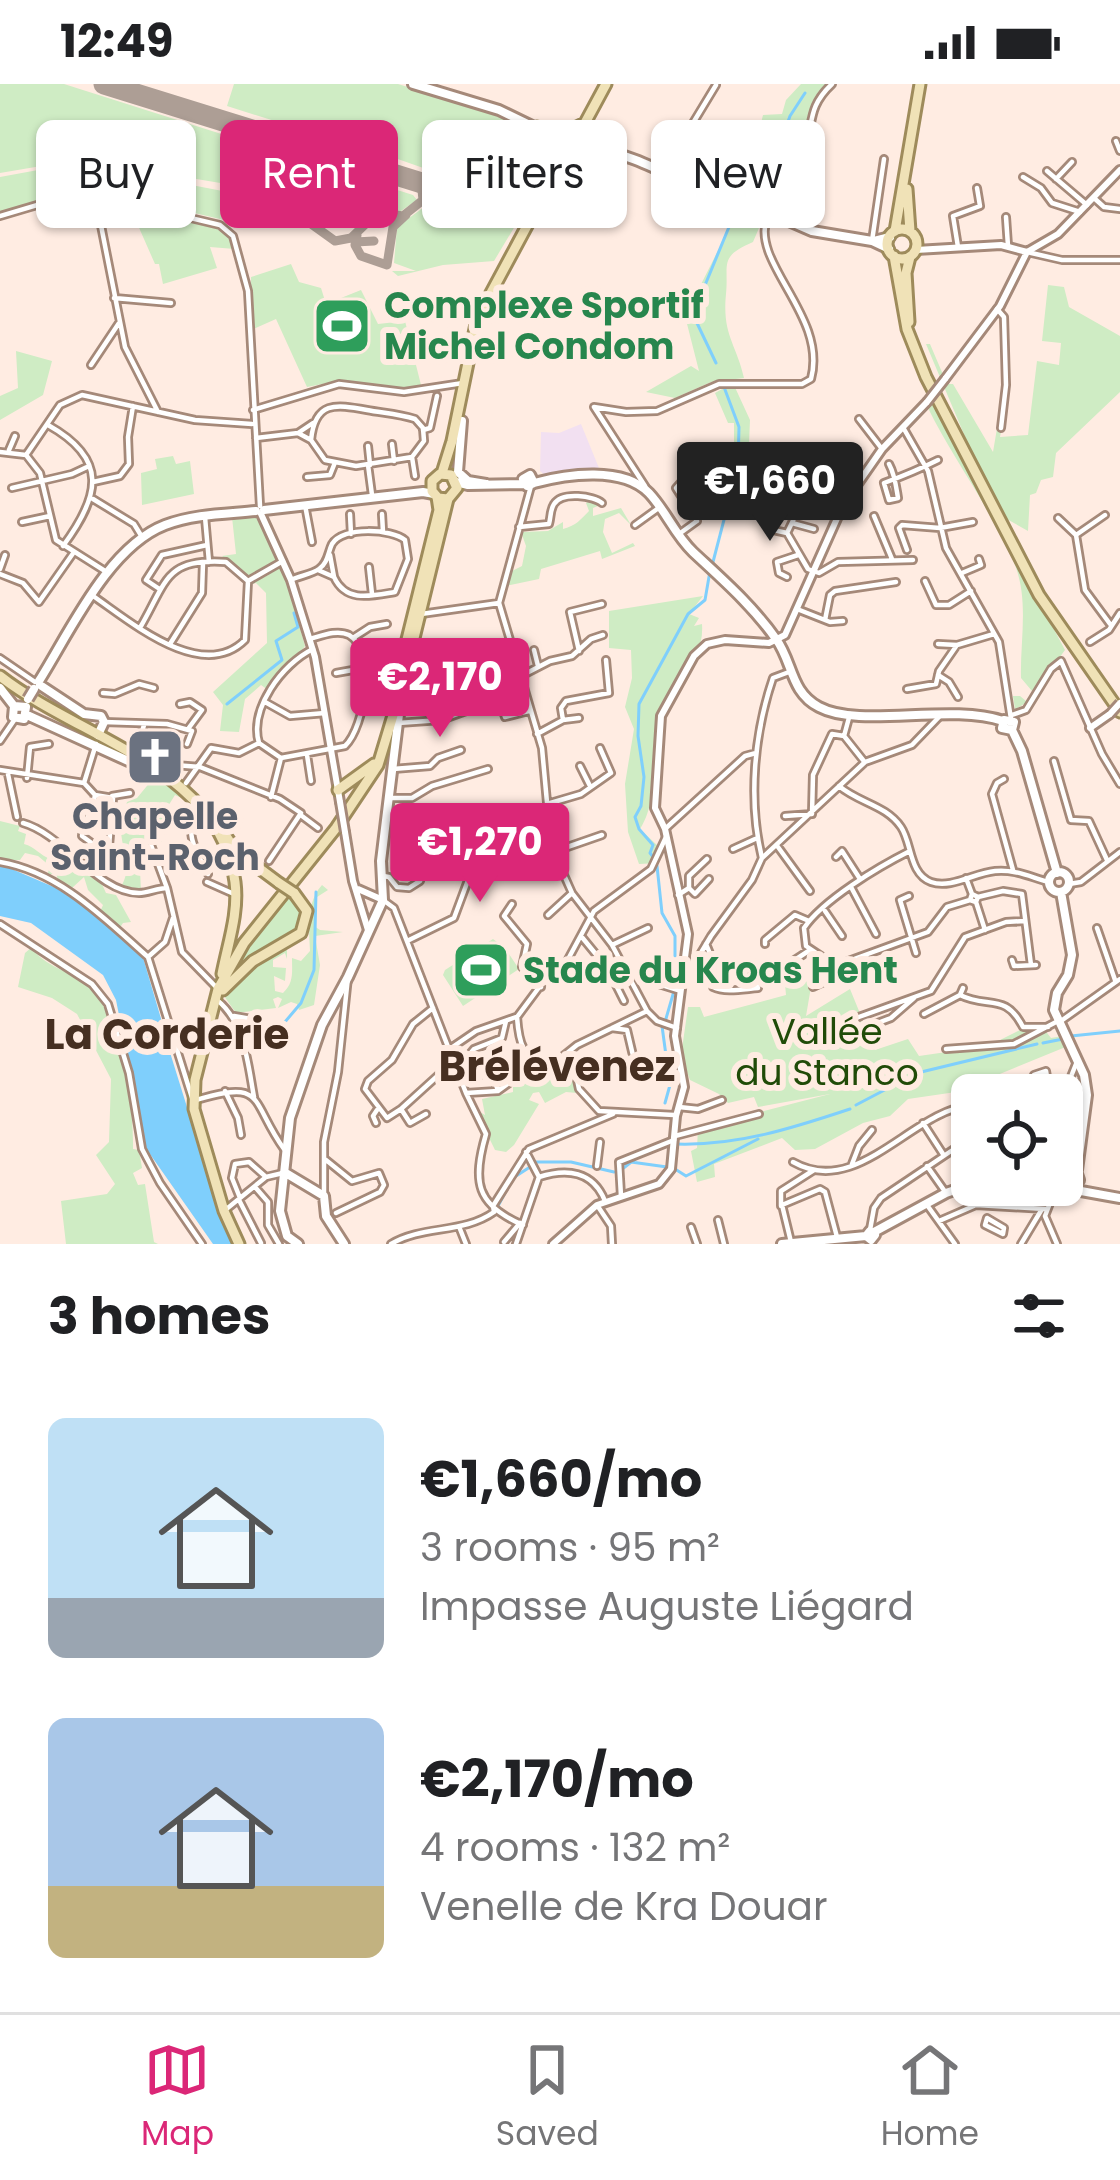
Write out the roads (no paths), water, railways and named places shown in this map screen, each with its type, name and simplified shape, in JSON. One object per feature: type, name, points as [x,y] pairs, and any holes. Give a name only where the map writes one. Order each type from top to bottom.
[{"type":"main road","points":[[413,84],[521,120]]},
{"type":"main road","points":[[588,120],[609,84]]},
{"type":"main road","points":[[920,84],[892,243],[904,320],[914,351],[1039,595],[1115,713]]},
{"type":"main road","points":[[907,148],[913,244],[907,292],[914,351]]},
{"type":"main road","points":[[219,989],[244,943],[356,800],[386,746],[420,614],[482,306],[525,228]]},
{"type":"main road","points":[[490,484],[468,481],[458,472],[463,421],[487,308],[530,228]]},
{"type":"main road","points":[[805,228],[872,242],[913,244]]},
{"type":"main road","points":[[892,243],[913,244]]},
{"type":"main road","points":[[356,800],[374,764],[463,421]]},
{"type":"main road","points":[[15,719],[22,720],[23,706],[108,573],[142,537],[172,523],[445,487],[614,476],[647,491],[679,534],[735,588],[778,641],[789,672],[814,704],[850,714],[971,714],[1009,721],[1057,873]]},
{"type":"main road","points":[[412,494],[425,496],[434,505],[428,550]]},
{"type":"main road","points":[[0,674],[137,765],[156,765]]},
{"type":"main road","points":[[0,674],[156,765],[205,807]]},
{"type":"main road","points":[[298,1244],[282,1226],[286,1150],[295,1097],[322,1024],[349,977],[382,900],[404,679]]},
{"type":"main road","points":[[37,685],[84,714],[103,719],[97,740]]},
{"type":"main road","points":[[0,688],[23,706],[186,783],[232,853],[236,894],[219,989],[190,1081],[197,1125],[239,1244]]},
{"type":"main road","points":[[339,796],[374,764]]},
{"type":"main road","points":[[219,989],[301,933],[307,911],[294,893],[232,853]]},
{"type":"main road","points":[[1057,873],[1049,882],[1061,892]]},
{"type":"main road","points":[[1057,873],[1066,875],[1069,884],[1061,892]]},
{"type":"main road","points":[[1061,892],[1072,955],[1055,999],[1055,1023],[1082,1074]]},
{"type":"main road","points":[[1083,1078],[1088,1095],[1083,1139]]},
{"type":"main road","points":[[284,1172],[324,1196],[326,1216],[344,1244]]},
{"type":"main road","points":[[787,1243],[870,1235],[951,1191]]},
{"type":"main road","points":[[1083,1191],[1120,1198]]},
{"type":"street","points":[[810,120],[813,107],[832,84]]},
{"type":"street","points":[[694,120],[716,85]]},
{"type":"street","points":[[1116,142],[1120,151]]},
{"type":"street","points":[[872,242],[884,160]]},
{"type":"street","points":[[1056,179],[1072,162]]},
{"type":"street","points":[[553,1244],[601,1203],[659,1184],[671,1169],[684,1087],[677,1028],[688,924],[655,801],[657,733],[663,710],[702,648],[718,640],[778,641],[788,632],[844,505],[882,449],[927,402],[997,310],[1028,252],[1058,234],[1120,170]]},
{"type":"street","points":[[1047,171],[1091,201],[1120,208]]},
{"type":"street","points":[[1023,177],[1041,188],[1052,203],[1079,212]]},
{"type":"street","points":[[958,247],[953,216],[980,206],[977,188]]},
{"type":"street","points":[[0,216],[36,205]]},
{"type":"street","points":[[1006,217],[1008,245]]},
{"type":"street","points":[[196,219],[220,225],[233,236],[248,291],[260,510],[291,580],[313,649],[356,888],[369,924]]},
{"type":"street","points":[[100,228],[118,323],[133,366],[158,412]]},
{"type":"street","points":[[647,491],[594,407],[657,411],[719,384],[799,384],[811,379],[814,358],[800,305],[762,243],[765,228]]},
{"type":"street","points":[[913,244],[1008,245],[1062,260],[1120,260]]},
{"type":"street","points":[[114,298],[171,303]]},
{"type":"street","points":[[997,310],[1004,316],[1006,385],[1001,428]]},
{"type":"street","points":[[91,365],[118,323]]},
{"type":"street","points":[[254,410],[343,383],[404,392],[463,383]]},
{"type":"street","points":[[26,455],[61,405],[76,396],[214,423],[254,424]]},
{"type":"street","points":[[423,430],[430,428],[436,396]]},
{"type":"street","points":[[319,400],[325,410]]},
{"type":"street","points":[[255,439],[298,433],[325,410],[346,400],[409,417],[423,430],[424,441],[412,457],[334,465],[298,433]]},
{"type":"street","points":[[149,410],[153,401]]},
{"type":"street","points":[[383,412],[384,403]]},
{"type":"street","points":[[93,482],[120,476],[129,464],[133,406]]},
{"type":"street","points":[[409,417],[411,406]]},
{"type":"street","points":[[859,419],[882,449]]},
{"type":"street","points":[[311,440],[313,423]]},
{"type":"street","points":[[47,424],[78,443],[93,482],[93,499],[62,546]]},
{"type":"street","points":[[904,429],[926,466],[946,548],[1003,656],[1009,721],[1026,710],[1061,661],[1120,784]]},
{"type":"street","points":[[15,436],[4,451],[26,455],[43,481],[56,540],[108,573]]},
{"type":"street","points":[[392,444],[394,461]]},
{"type":"street","points":[[368,446],[372,497]]},
{"type":"street","points":[[412,457],[415,476]]},
{"type":"street","points":[[889,464],[895,479],[938,460]]},
{"type":"street","points":[[307,477],[330,475],[334,465]]},
{"type":"street","points":[[12,488],[72,475],[88,466]]},
{"type":"street","points":[[631,480],[634,469]]},
{"type":"street","points":[[794,475],[804,484],[819,487],[833,470]]},
{"type":"street","points":[[679,534],[697,520],[676,488],[684,479]]},
{"type":"street","points":[[529,482],[499,603],[500,624],[545,765],[552,849],[572,892],[612,945],[647,1014],[677,1028]]},
{"type":"street","points":[[787,533],[801,504],[804,484]]},
{"type":"street","points":[[519,527],[549,524],[560,499],[593,496],[602,502]]},
{"type":"street","points":[[93,499],[134,524],[142,537]]},
{"type":"street","points":[[790,501],[819,504]]},
{"type":"street","points":[[305,505],[313,542]]},
{"type":"street","points":[[635,525],[660,507]]},
{"type":"street","points":[[350,514],[351,534]]},
{"type":"street","points":[[382,514],[383,532]]},
{"type":"street","points":[[1076,535],[1105,515]]},
{"type":"street","points":[[22,522],[50,516]]},
{"type":"street","points":[[874,516],[892,560]]},
{"type":"street","points":[[170,644],[202,593],[205,517]]},
{"type":"street","points":[[1058,518],[1076,535],[1085,590],[1110,624]]},
{"type":"street","points":[[907,550],[902,525],[940,529],[973,522]]},
{"type":"street","points":[[792,523],[814,529]]},
{"type":"street","points":[[769,529],[787,533]]},
{"type":"street","points":[[787,533],[814,572]]},
{"type":"street","points":[[291,580],[318,570],[338,537],[351,534],[398,534],[405,540],[408,559],[395,592],[346,594],[334,577],[330,555]]},
{"type":"street","points":[[159,588],[146,580],[162,555],[207,545]]},
{"type":"street","points":[[39,602],[74,552]]},
{"type":"street","points":[[5,555],[0,571],[23,583],[47,608]]},
{"type":"street","points":[[770,558],[778,561],[798,555]]},
{"type":"street","points":[[962,573],[981,565],[979,559]]},
{"type":"street","points":[[814,572],[838,562],[913,560]]},
{"type":"street","points":[[250,581],[283,561]]},
{"type":"street","points":[[778,561],[779,573],[787,577]]},
{"type":"street","points":[[141,626],[159,588],[177,566],[231,564],[250,581]]},
{"type":"street","points":[[369,567],[372,595]]},
{"type":"street","points":[[318,570],[334,577]]},
{"type":"street","points":[[93,596],[185,654],[227,653],[244,640],[250,581]]},
{"type":"street","points":[[825,620],[830,595],[836,591],[896,581]]},
{"type":"street","points":[[925,581],[936,605],[949,605],[971,591]]},
{"type":"street","points":[[420,614],[499,603]]},
{"type":"street","points":[[579,651],[570,612],[602,604]]},
{"type":"street","points":[[797,609],[843,621]]},
{"type":"street","points":[[1090,642],[1109,630],[1120,613]]},
{"type":"street","points":[[353,638],[386,624]]},
{"type":"street","points":[[310,640],[336,633],[353,638]]},
{"type":"street","points":[[938,644],[957,645],[994,634]]},
{"type":"street","points":[[519,677],[603,635]]},
{"type":"street","points":[[313,649],[291,663],[255,723],[259,743],[281,758],[332,751],[353,738],[365,693],[364,668],[353,638]]},
{"type":"street","points":[[907,689],[936,684],[957,645]]},
{"type":"street","points":[[534,650],[538,666]]},
{"type":"street","points":[[0,658],[37,685]]},
{"type":"street","points":[[563,720],[561,708],[566,700],[609,693],[606,660]]},
{"type":"street","points":[[336,674],[364,668]]},
{"type":"street","points":[[762,858],[757,838],[757,753],[773,678],[789,672]]},
{"type":"street","points":[[938,676],[949,682],[958,697]]},
{"type":"street","points":[[103,693],[115,694],[139,684],[154,688]]},
{"type":"street","points":[[497,694],[505,717],[529,711]]},
{"type":"street","points":[[180,704],[190,702],[202,710],[188,729]]},
{"type":"street","points":[[265,702],[290,716],[325,713]]},
{"type":"street","points":[[1090,728],[1115,713],[1120,703]]},
{"type":"street","points":[[398,723],[442,720],[469,710]]},
{"type":"street","points":[[684,981],[762,858],[865,762],[912,745],[942,713]]},
{"type":"street","points":[[844,736],[850,714]]},
{"type":"street","points":[[537,734],[563,720],[579,718]]},
{"type":"street","points":[[0,742],[15,719]]},
{"type":"street","points":[[103,719],[188,729]]},
{"type":"street","points":[[137,748],[144,723]]},
{"type":"street","points":[[188,729],[188,744]]},
{"type":"street","points":[[812,814],[813,775],[832,734],[844,736],[865,762]]},
{"type":"street","points":[[84,784],[97,740]]},
{"type":"street","points":[[186,783],[213,747],[239,753],[259,743]]},
{"type":"street","points":[[27,778],[30,747],[49,744]]},
{"type":"street","points":[[547,804],[580,794],[612,771],[600,748]]},
{"type":"street","points":[[393,770],[429,767],[439,757],[461,750]]},
{"type":"street","points":[[451,1048],[476,1030],[517,1017],[566,962],[590,916],[651,869],[665,833],[745,756],[757,753]]},
{"type":"street","points":[[307,755],[311,781]]},
{"type":"street","points":[[272,797],[281,758]]},
{"type":"street","points":[[1054,761],[1071,820],[1089,821],[1107,860]]},
{"type":"street","points":[[156,765],[200,767],[293,805],[318,828]]},
{"type":"street","points":[[389,798],[415,797],[432,786],[488,769]]},
{"type":"street","points":[[0,770],[84,784],[94,796],[92,814],[82,832],[100,849],[109,846],[112,796]]},
{"type":"street","points":[[581,772],[590,786]]},
{"type":"street","points":[[8,774],[20,820],[45,832],[119,888],[143,893],[167,888]]},
{"type":"street","points":[[1004,779],[992,794],[1013,870]]},
{"type":"street","points":[[839,786],[897,821],[925,880],[946,884],[1013,870],[1049,882]]},
{"type":"street","points":[[94,796],[130,793]]},
{"type":"street","points":[[205,807],[189,828],[190,840],[207,878],[227,894],[236,894]]},
{"type":"street","points":[[498,808],[520,858]]},
{"type":"street","points":[[784,816],[812,814]]},
{"type":"street","points":[[269,861],[302,816]]},
{"type":"street","points":[[528,827],[548,820]]},
{"type":"street","points":[[407,941],[453,919],[480,848],[478,821]]},
{"type":"street","points":[[498,863],[602,835]]},
{"type":"street","points":[[733,849],[757,838]]},
{"type":"street","points":[[151,845],[182,952],[219,989],[234,1016],[254,1097],[286,1150]]},
{"type":"street","points":[[778,847],[810,891]]},
{"type":"street","points":[[836,857],[842,851],[861,881]]},
{"type":"street","points":[[910,851],[851,887],[808,921],[803,935],[810,950],[833,964],[912,939],[930,930],[946,908],[1003,891],[1021,893],[1033,965],[1014,966],[1012,960]]},
{"type":"street","points":[[1069,884],[1081,882],[1120,853]]},
{"type":"street","points":[[707,859],[689,876],[689,888],[695,894],[709,879]]},
{"type":"street","points":[[0,862],[27,870],[82,899],[148,957],[190,1081]]},
{"type":"street","points":[[453,865],[468,879]]},
{"type":"street","points":[[382,877],[397,887],[409,888],[420,881]]},
{"type":"street","points":[[966,878],[986,930]]},
{"type":"street","points":[[851,887],[876,934]]},
{"type":"street","points":[[356,888],[394,908],[486,1134],[480,1174],[487,1203],[494,1212],[521,1224]]},
{"type":"street","points":[[678,895],[689,888]]},
{"type":"street","points":[[548,915],[572,892]]},
{"type":"street","points":[[909,896],[900,900],[916,953]]},
{"type":"street","points":[[512,904],[504,916],[527,944],[522,967],[541,987]]},
{"type":"street","points":[[824,911],[842,936]]},
{"type":"street","points":[[765,944],[795,915],[808,921]]},
{"type":"street","points":[[148,957],[165,942],[174,916]]},
{"type":"street","points":[[914,998],[891,1018],[859,1030],[854,1022],[934,988],[963,938],[1025,921]]},
{"type":"street","points":[[0,924],[33,942],[100,992],[108,1004],[148,1163],[202,1244]]},
{"type":"street","points":[[612,945],[648,928]]},
{"type":"street","points":[[946,1049],[1014,1044],[1118,981],[1096,928]]},
{"type":"street","points":[[581,936],[608,968],[624,1001]]},
{"type":"street","points":[[706,944],[713,987],[743,989]]},
{"type":"street","points":[[782,964],[810,950]]},
{"type":"street","points":[[813,987],[826,981],[833,964]]},
{"type":"street","points":[[553,982],[559,978],[554,971]]},
{"type":"street","points":[[324,1196],[323,1157],[349,977]]},
{"type":"street","points":[[649,981],[683,991]]},
{"type":"street","points":[[924,1014],[962,992],[1005,1005],[1023,1027],[1055,1023]]},
{"type":"street","points":[[433,1008],[412,1024],[392,1060],[365,1089],[387,1118],[455,1060]]},
{"type":"street","points":[[466,1093],[499,1091],[516,1078],[550,1068],[612,1028],[647,1014]]},
{"type":"street","points":[[234,1016],[257,1020]]},
{"type":"street","points":[[517,1017],[521,1049],[550,1068]]},
{"type":"street","points":[[499,1091],[493,1075],[471,1068],[470,1055],[502,1039],[506,1021]]},
{"type":"street","points":[[612,1028],[627,1030],[635,1064]]},
{"type":"street","points":[[569,1057],[579,1089],[599,1112],[677,1112],[722,1100]]},
{"type":"street","points":[[1071,1074],[1077,1058]]},
{"type":"street","points":[[194,1102],[236,1090],[254,1097]]},
{"type":"street","points":[[225,1091],[241,1135]]},
{"type":"street","points":[[401,1109],[410,1123],[426,1114]]},
{"type":"street","points":[[376,1124],[377,1110]]},
{"type":"street","points":[[787,1243],[784,1189],[814,1170],[871,1158],[923,1124],[951,1113]]},
{"type":"street","points":[[494,1212],[526,1149],[613,1114]]},
{"type":"street","points":[[621,1196],[619,1162],[675,1138],[759,1114]]},
{"type":"street","points":[[923,1124],[944,1155]]},
{"type":"street","points":[[852,1164],[872,1130]]},
{"type":"street","points":[[597,1166],[600,1142]]},
{"type":"street","points":[[526,1149],[539,1174]]},
{"type":"street","points":[[870,1235],[881,1198],[951,1150]]},
{"type":"street","points":[[323,1157],[352,1181],[380,1173],[384,1185],[380,1192],[336,1213]]},
{"type":"street","points":[[261,1243],[232,1178],[235,1164],[249,1162],[266,1177]]},
{"type":"street","points":[[794,1162],[814,1170]]},
{"type":"street","points":[[927,1166],[946,1193]]},
{"type":"street","points":[[224,1211],[266,1177],[284,1172]]},
{"type":"street","points":[[539,1174],[579,1173],[598,1186],[613,1244]]},
{"type":"street","points":[[516,1244],[539,1174]]},
{"type":"street","points":[[255,1187],[268,1202],[268,1226],[279,1244]]},
{"type":"street","points":[[782,1206],[823,1190],[837,1237]]},
{"type":"street","points":[[926,1203],[955,1244]]},
{"type":"street","points":[[939,1221],[974,1206]]},
{"type":"street","points":[[985,1206],[985,1219]]},
{"type":"street","points":[[1009,1206],[1044,1209]]},
{"type":"street","points":[[1021,1244],[1047,1206]]},
{"type":"street","points":[[1044,1209],[1057,1244]]},
{"type":"street","points":[[391,1244],[440,1228],[460,1229],[494,1212]]},
{"type":"street","points":[[718,1220],[724,1244]]},
{"type":"street","points":[[1036,1220],[1045,1221]]},
{"type":"street","points":[[504,1242],[521,1224]]},
{"type":"street","points":[[691,1226],[697,1244]]},
{"type":"street","points":[[460,1229],[466,1244]]},
{"type":"water","points":[[0,864],[75,896],[142,954],[162,1022],[158,1024],[164,1046],[168,1046],[219,1210],[236,1244],[213,1244],[145,1147],[116,1000],[103,975],[31,923],[0,916]]},
{"type":"waterway","points":[[789,120],[805,93]]},
{"type":"waterway","points":[[716,363],[696,321],[696,307],[729,228]]},
{"type":"waterway","points":[[713,562],[738,466],[739,427],[724,387]]},
{"type":"waterway","points":[[654,858],[650,853],[653,845],[635,817],[644,777],[639,704],[688,614],[705,600],[710,571]]},
{"type":"waterway","points":[[227,704],[282,660],[276,641],[298,627],[294,613]]},
{"type":"waterway","points":[[657,866],[662,913],[675,936],[675,986]]},
{"type":"waterway","points":[[279,1029],[301,1003],[314,970],[316,892]]},
{"type":"waterway","points":[[665,1022],[674,991]]},
{"type":"waterway","points":[[662,1026],[670,1085],[665,1103]]},
{"type":"waterway","points":[[1071,1036],[1120,1031]]},
{"type":"waterway","points":[[1043,1043],[1063,1039]]},
{"type":"waterway","points":[[856,1105],[917,1073],[1037,1044]]},
{"type":"waterway","points":[[676,1144],[743,1139],[850,1109]]},
{"type":"waterway","points":[[675,1169],[686,1176],[758,1139]]},
{"type":"waterway","points":[[621,1170],[639,1156],[670,1145]]},
{"type":"waterway","points":[[536,1162],[571,1162],[614,1172]]},
{"type":"waterway","points":[[631,1162],[667,1167]]},
{"type":"waterway","points":[[498,1206],[513,1178],[530,1167]]},
{"type":"place","name":"Complexe Sportif Michel Condom","points":[[342,326]]},
{"type":"place","name":"Chapelle Saint-Roch","points":[[155,757]]},
{"type":"place","name":"Stade du Kroas Hent","points":[[481,970]]},
{"type":"district","name":"La Corderie","points":[[167,1034]]},
{"type":"district","name":"Brélévenez","points":[[557,1066]]},
{"type":"park label","name":"Vallée du Stanco","points":[[827,1052]]}]
